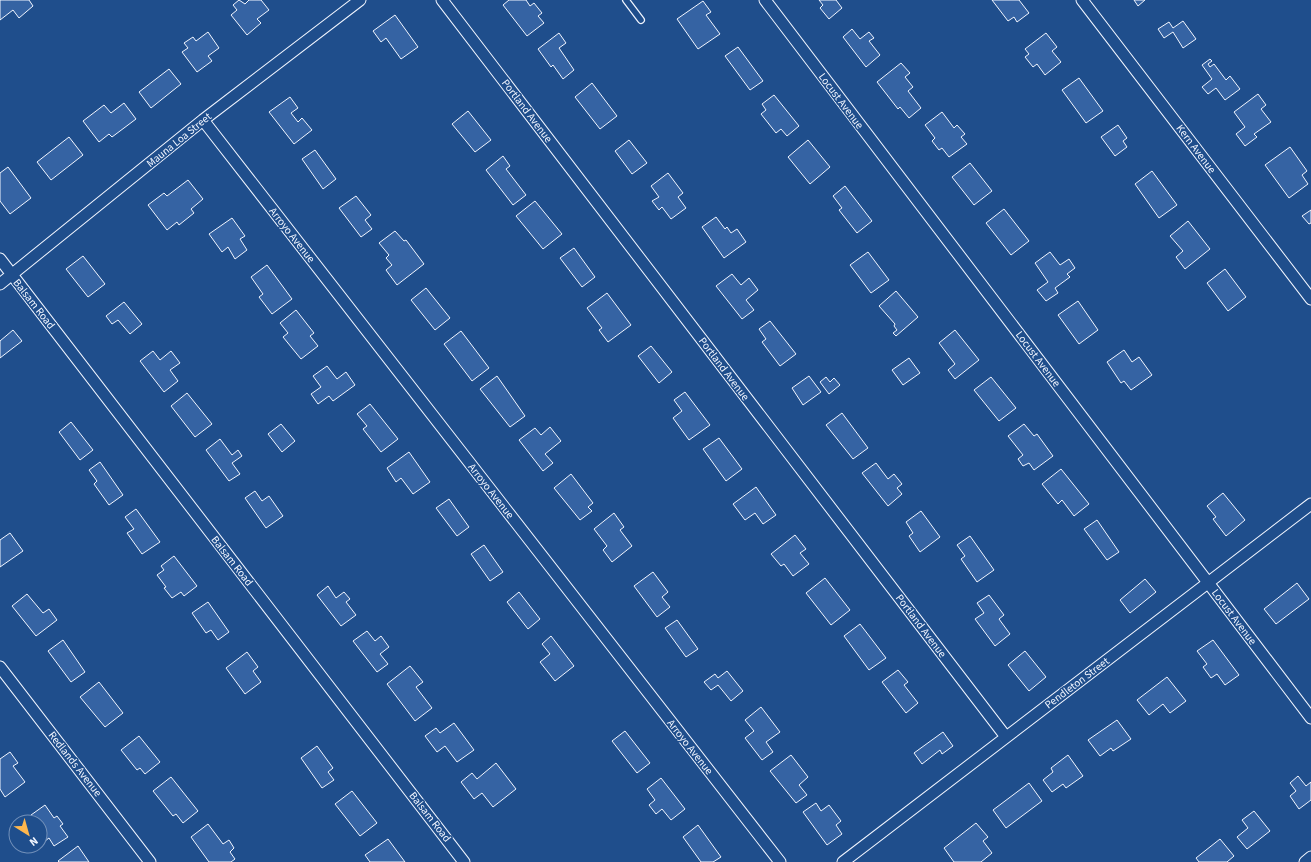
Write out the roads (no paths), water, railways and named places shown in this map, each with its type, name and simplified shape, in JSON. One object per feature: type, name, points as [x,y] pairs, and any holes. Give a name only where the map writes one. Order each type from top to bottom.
[{"type":"street","name":"Mauna Loa Street","points":[[0,284],[203,120],[360,0]]},
{"type":"street","name":"Portland Avenue","points":[[442,0],[1006,737]]},
{"type":"street","name":"Locust Avenue","points":[[765,0],[1311,718]]},
{"type":"street","name":"Kern Avenue","points":[[1082,0],[1311,299]]},
{"type":"street","name":"Arroyo Avenue","points":[[203,120],[780,862]]},
{"type":"street","name":"Balsam Road","points":[[0,259],[464,862]]},
{"type":"street","name":"Pendleton Street","points":[[843,862],[1311,504]]},
{"type":"street","name":"Redlands Avenue","points":[[0,667],[150,862]]},
{"type":"street","points":[[1304,862],[1311,857]]},
{"type":"lane","points":[[626,0],[641,20]]}]
